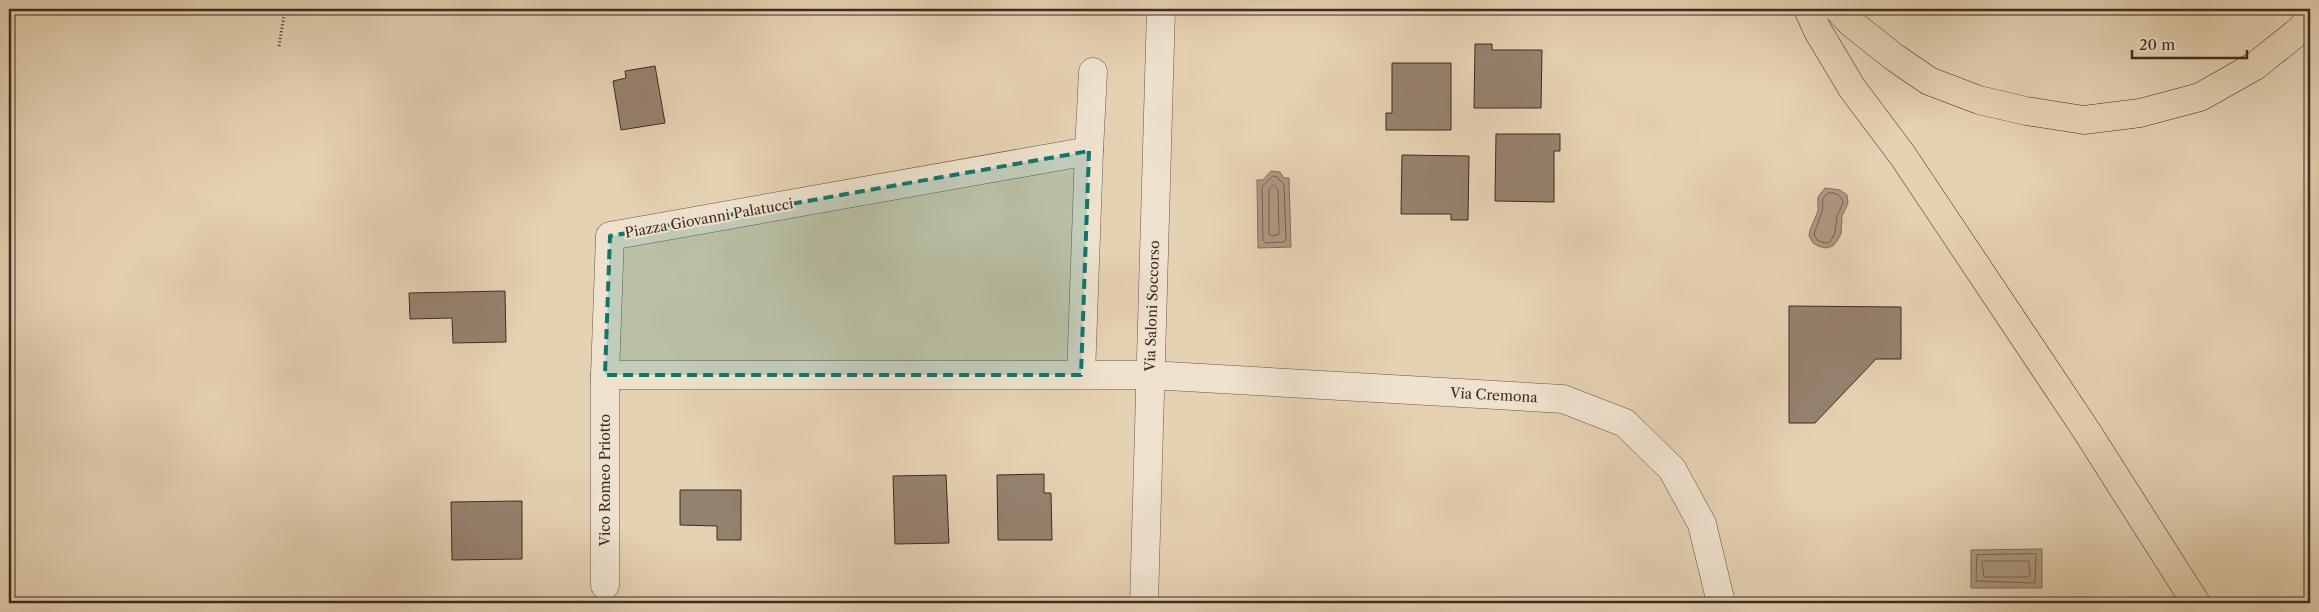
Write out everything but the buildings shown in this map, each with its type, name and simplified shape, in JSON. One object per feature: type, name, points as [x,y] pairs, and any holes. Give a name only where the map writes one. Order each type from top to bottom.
[{"type":"main road","points":[[1808,9],[1818,31],[1852,88],[1903,156],[2086,430],[2196,603]]},
{"type":"main road","points":[[1838,9],[1851,23],[1894,57],[1929,81],[1988,102],[2026,111],[2084,120],[2140,113],[2200,97],[2255,66],[2300,30],[2310,18]]},
{"type":"street","name":"Via Saloni Soccorso","points":[[1144,603],[1161,9]]},
{"type":"street","points":[[1081,375],[1093,72]]},
{"type":"street","name":"Piazza Giovanni Palatucci","points":[[605,375],[610,236],[1089,151]]},
{"type":"street","points":[[605,375],[1150,375]]},
{"type":"street","name":"Vico Romeo Priotto","points":[[605,375],[605,585]]},
{"type":"street","name":"Via Cremona","points":[[1150,375],[1563,399],[1625,423],[1672,469],[1702,524],[1721,603]]},
{"type":"path","points":[[279,46],[285,9]]},
{"type":"highlighted area","points":[[1089,151],[1081,375],[605,375],[610,236]]},
{"type":"water","points":[[1271,171],[1280,172],[1284,178],[1289,178],[1291,247],[1258,248],[1257,180],[1263,180]]},
{"type":"water","points":[[1825,188],[1840,190],[1847,195],[1848,203],[1842,216],[1841,234],[1833,246],[1826,248],[1813,243],[1809,236],[1818,211],[1818,197]]},
{"type":"water","points":[[2042,549],[2042,588],[1971,588],[1971,550]]}]
